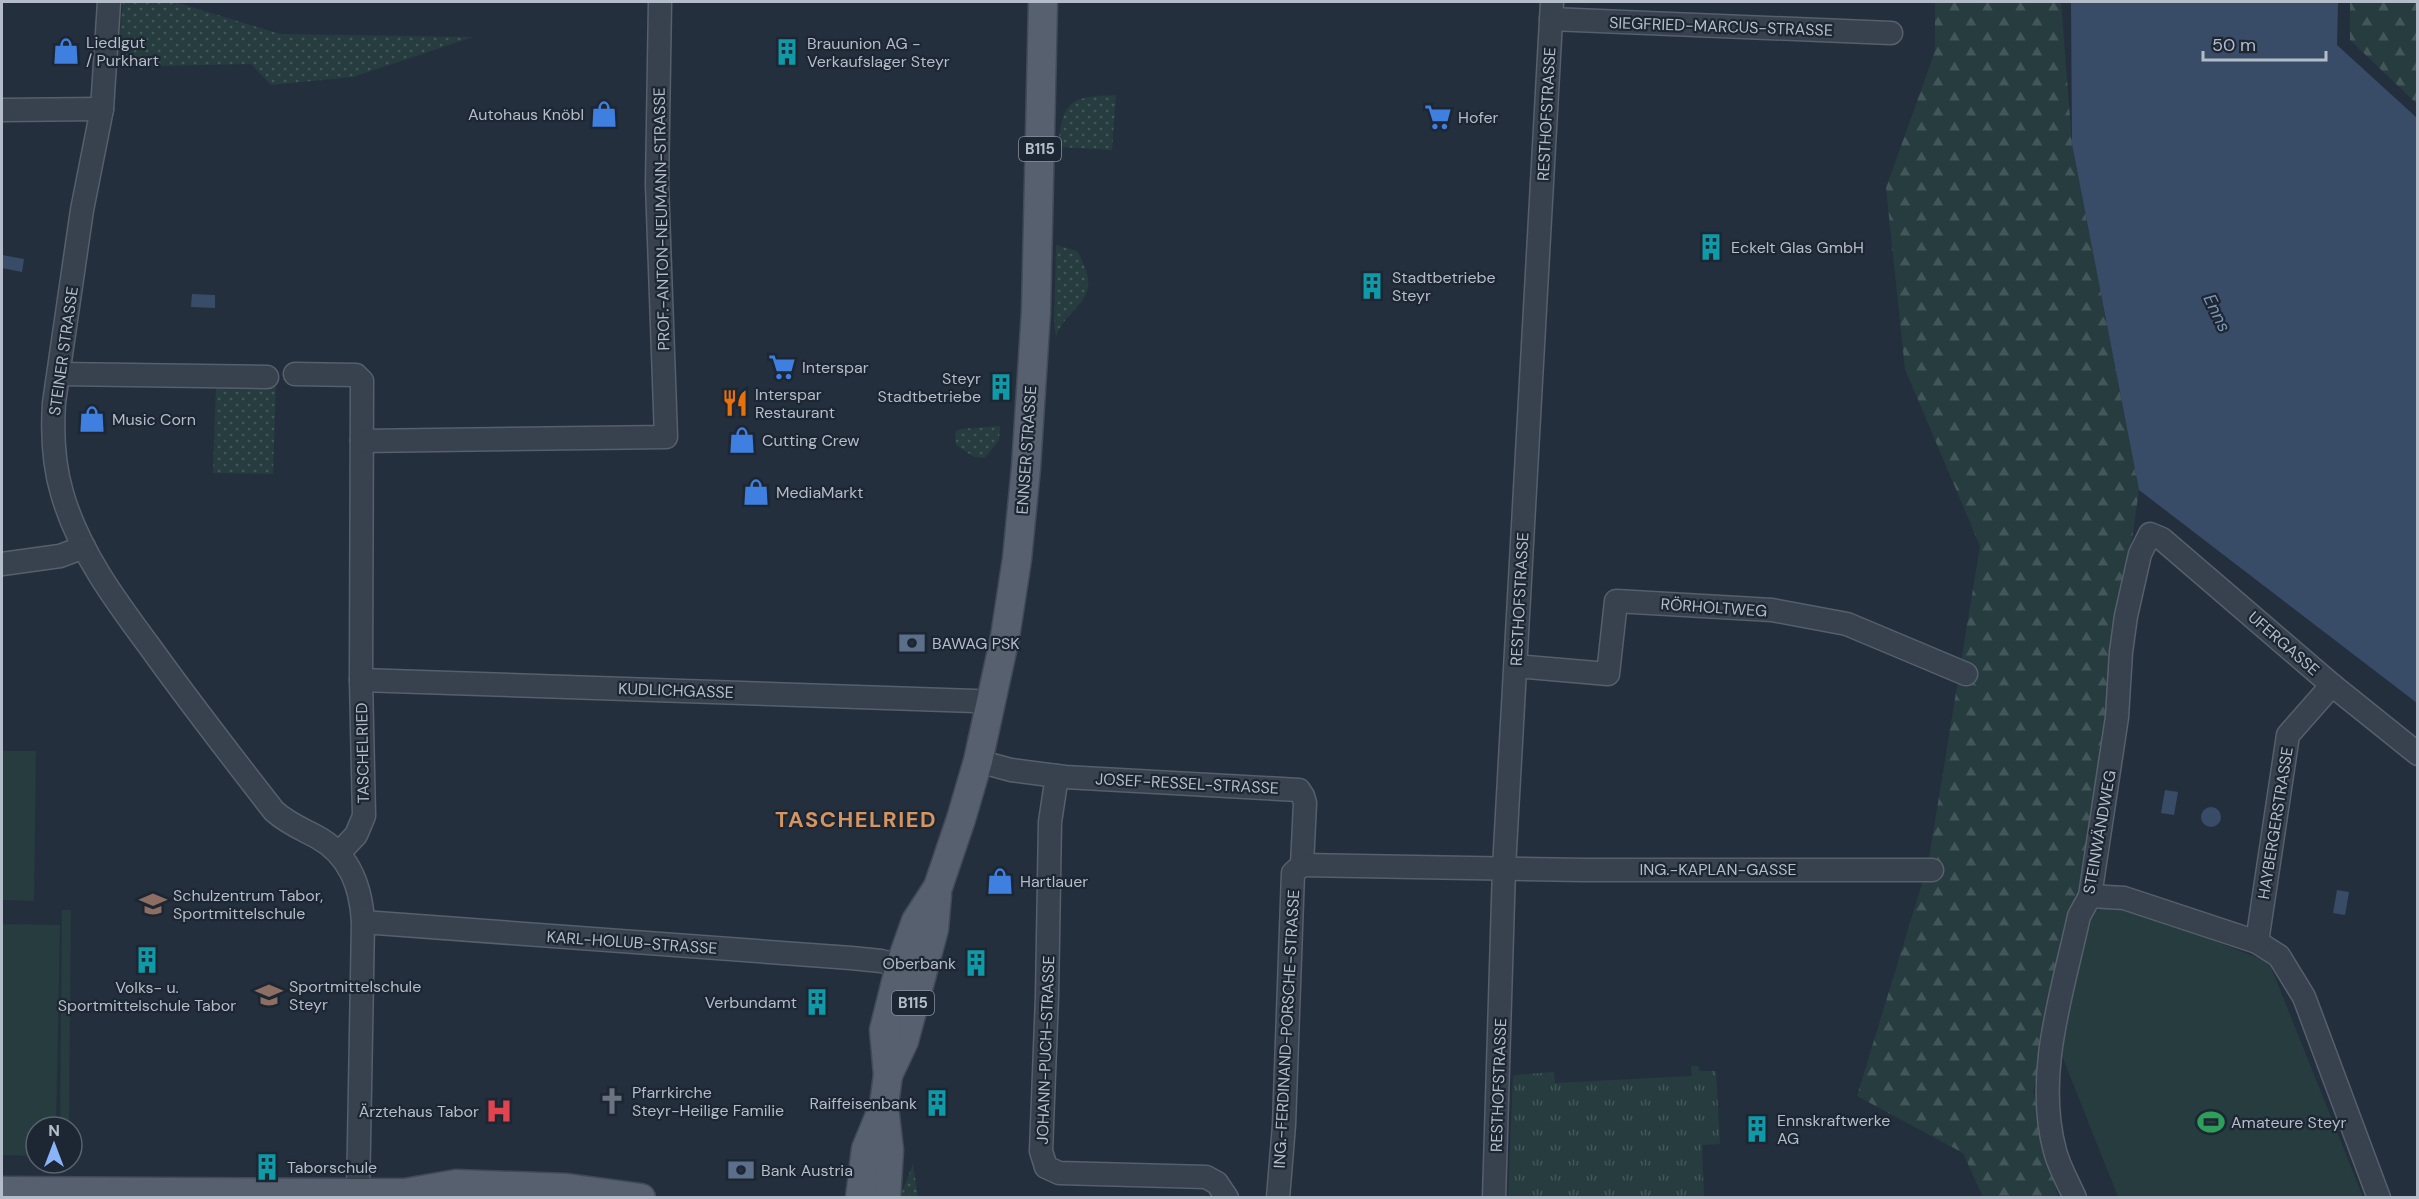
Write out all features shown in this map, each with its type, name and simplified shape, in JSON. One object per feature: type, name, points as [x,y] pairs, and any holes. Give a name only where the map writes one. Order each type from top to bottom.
[{"type":"main road","name":"ENNSER STRASSE","points":[[888,1075],[904,1041],[934,929],[938,887],[978,761],[991,705],[1017,559],[1026,468],[1036,300],[1043,2]]},
{"type":"main road","name":"ENNSER STRASSE","points":[[886,1197],[889,1150],[884,1105],[888,1075],[884,1030],[900,966],[916,921],[938,887]]},
{"type":"main road","name":"ENNSER STRASSE","points":[[860,1197],[866,1149],[884,1105]]},
{"type":"main road","points":[[840,1197],[866,1149]]},
{"type":"main road","points":[[2,1191],[417,1195],[456,1184],[577,1188],[641,1197]]},
{"type":"street","name":"STEINER STRASSE","points":[[109,2],[102,109],[82,210],[59,374],[53,429],[56,471],[69,516],[84,547],[133,624],[274,811],[292,825],[330,845],[339,853]]},
{"type":"street","name":"PROF.-ANTON-NEUMANN-STRASSE","points":[[362,441],[666,436],[657,184],[660,2]]},
{"type":"street","name":"SIEGFRIED-MARCUS-STRASSE","points":[[1552,10],[1891,33]]},
{"type":"street","name":"RESTHOFSTRASSE","points":[[1494,1197],[1504,868],[1552,10]]},
{"type":"street","points":[[2,110],[102,109]]},
{"type":"street","points":[[59,374],[267,376]]},
{"type":"street","name":"TASCHELRIED","points":[[295,374],[356,375],[362,381],[361,680],[364,816],[356,835],[339,853]]},
{"type":"street","name":"UFERGASSE","points":[[2150,534],[2162,539],[2418,754]]},
{"type":"street","name":"STEINWÄNDWEG","points":[[2074,1197],[2056,1154],[2051,1135],[2050,1053],[2079,916],[2090,896],[2118,717],[2121,652],[2126,616],[2140,554],[2150,534]]},
{"type":"street","points":[[2,564],[60,556],[84,547]]},
{"type":"street","name":"RÖRHOLTWEG","points":[[1516,666],[1608,674],[1616,601],[1772,610],[1847,624],[1965,674]]},
{"type":"street","name":"KUDLICHGASSE","points":[[361,680],[965,701],[991,705]]},
{"type":"street","name":"HAYBERGERSTRASSE","points":[[2257,942],[2288,735],[2332,684]]},
{"type":"street","name":"JOSEF-RESSEL-STRASSE","points":[[978,761],[1011,770],[1057,776],[1299,790],[1304,796],[1305,803],[1302,865]]},
{"type":"street","name":"JOHANN-PUCH-STRASSE","points":[[1057,776],[1050,822],[1041,1151],[1043,1160],[1046,1167],[1059,1173],[1206,1177],[1217,1183],[1227,1197]]},
{"type":"street","points":[[339,853],[357,883],[362,902],[358,1195]]},
{"type":"street","points":[[1302,865],[1504,868]]},
{"type":"street","name":"ING.-FERDINAND-PORSCHE-STRASSE","points":[[1278,1197],[1284,1125],[1293,873],[1302,865]]},
{"type":"street","name":"ING.-KAPLAN-GASSE","points":[[1504,868],[1932,870]]},
{"type":"street","points":[[2090,896],[2124,898],[2257,942],[2279,956],[2304,997],[2379,1197]]},
{"type":"street","name":"KARL-HOLUB-STRASSE","points":[[363,922],[867,959],[900,966]]},
{"type":"green space","points":[[123,2],[175,2],[280,34],[473,37],[353,77],[271,85],[251,64],[117,67]]},
{"type":"green space","points":[[1935,2],[2061,2],[2072,144],[2139,490],[2082,890],[2033,1091],[2058,1197],[1983,1197],[1963,1153],[1857,1096],[1928,864],[1980,546],[1905,369],[1886,188],[1935,51]]},
{"type":"green space","points":[[2350,2],[2417,2],[2417,104],[2350,40]]},
{"type":"green space","points":[[1116,95],[1112,150],[1058,147],[1063,118],[1072,103],[1089,97]]},
{"type":"green space","points":[[1056,245],[1077,251],[1088,280],[1088,289],[1056,337],[1054,324]]},
{"type":"green space","points":[[276,381],[273,474],[213,473],[216,385]]},
{"type":"green space","points":[[1000,426],[999,440],[985,458],[974,457],[956,445],[955,432],[960,429]]},
{"type":"green space","points":[[2,751],[36,751],[34,901],[2,900]]},
{"type":"green space","name":"Amateure Steyr","points":[[2118,904],[2269,962],[2363,1197],[2118,1197],[2058,1046],[2091,912]]},
{"type":"green space","points":[[62,910],[71,910],[69,1115],[60,1115]]},
{"type":"green space","points":[[2,924],[60,925],[56,1115],[24,1115],[24,1156],[2,1155]]},
{"type":"green space","points":[[1691,1066],[1698,1066],[1700,1071],[1716,1071],[1720,1144],[1702,1145],[1704,1197],[1508,1197],[1513,1077],[1515,1075],[1554,1072],[1555,1083],[1692,1076]]},
{"type":"green space","points":[[913,1164],[918,1197],[900,1197]]},
{"type":"water","name":"Enns","points":[[2071,2],[2338,2],[2337,45],[2417,118],[2417,703],[2139,490],[2072,144]]},
{"type":"water","points":[[2,255],[24,259],[22,272],[2,268]]},
{"type":"water","points":[[192,294],[215,295],[215,308],[191,307]]},
{"type":"water","points":[[2165,790],[2178,792],[2174,815],[2161,813]]},
{"type":"water","points":[[2211,807],[2218,810],[2221,817],[2218,824],[2211,827],[2204,824],[2201,817],[2204,810]]},
{"type":"water","points":[[2337,890],[2349,892],[2345,915],[2333,913]]},
{"type":"place","name":"Liedlgut / Purkhart","points":[[66,51]]},
{"type":"place","name":"Brauunion AG - Verkaufslager Steyr","points":[[787,52]]},
{"type":"place","name":"Autohaus Knöbl","points":[[604,114]]},
{"type":"place","name":"Hofer","points":[[1438,117]]},
{"type":"place","name":"Eckelt Glas GmbH","points":[[1711,247]]},
{"type":"place","name":"Stadtbetriebe Steyr","points":[[1372,286]]},
{"type":"place","name":"Interspar","points":[[782,367]]},
{"type":"place","name":"Steyr Stadtbetriebe","points":[[1001,387]]},
{"type":"place","name":"Interspar Restaurant","points":[[735,403]]},
{"type":"place","name":"Music Corn","points":[[92,419]]},
{"type":"place","name":"Cutting Crew","points":[[742,440]]},
{"type":"place","name":"MediaMarkt","points":[[756,492]]},
{"type":"place","name":"BAWAG PSK","points":[[912,643]]},
{"type":"place","name":"Hartlauer","points":[[1000,881]]},
{"type":"place","name":"Schulzentrum Tabor, Sportmittelschule","points":[[153,904]]},
{"type":"place","name":"Volks- u. Sportmittelschule Tabor","points":[[147,960]]},
{"type":"place","name":"Oberbank","points":[[976,963]]},
{"type":"place","name":"Sportmittelschule Steyr","points":[[269,995]]},
{"type":"place","name":"Verbundamt","points":[[817,1002]]},
{"type":"place","name":"Pfarrkirche Steyr-Heilige Familie","points":[[612,1101]]},
{"type":"place","name":"Raiffeisenbank","points":[[937,1103]]},
{"type":"place","name":"Ärztehaus Tabor","points":[[499,1111]]},
{"type":"place","name":"Amateure Steyr","points":[[2211,1122]]},
{"type":"place","name":"Ennskraftwerke AG","points":[[1757,1129]]},
{"type":"place","name":"Taborschule","points":[[267,1167]]},
{"type":"place","name":"Bank Austria","points":[[741,1170]]},
{"type":"district","name":"TASCHELRIED","points":[[856,819]]}]
